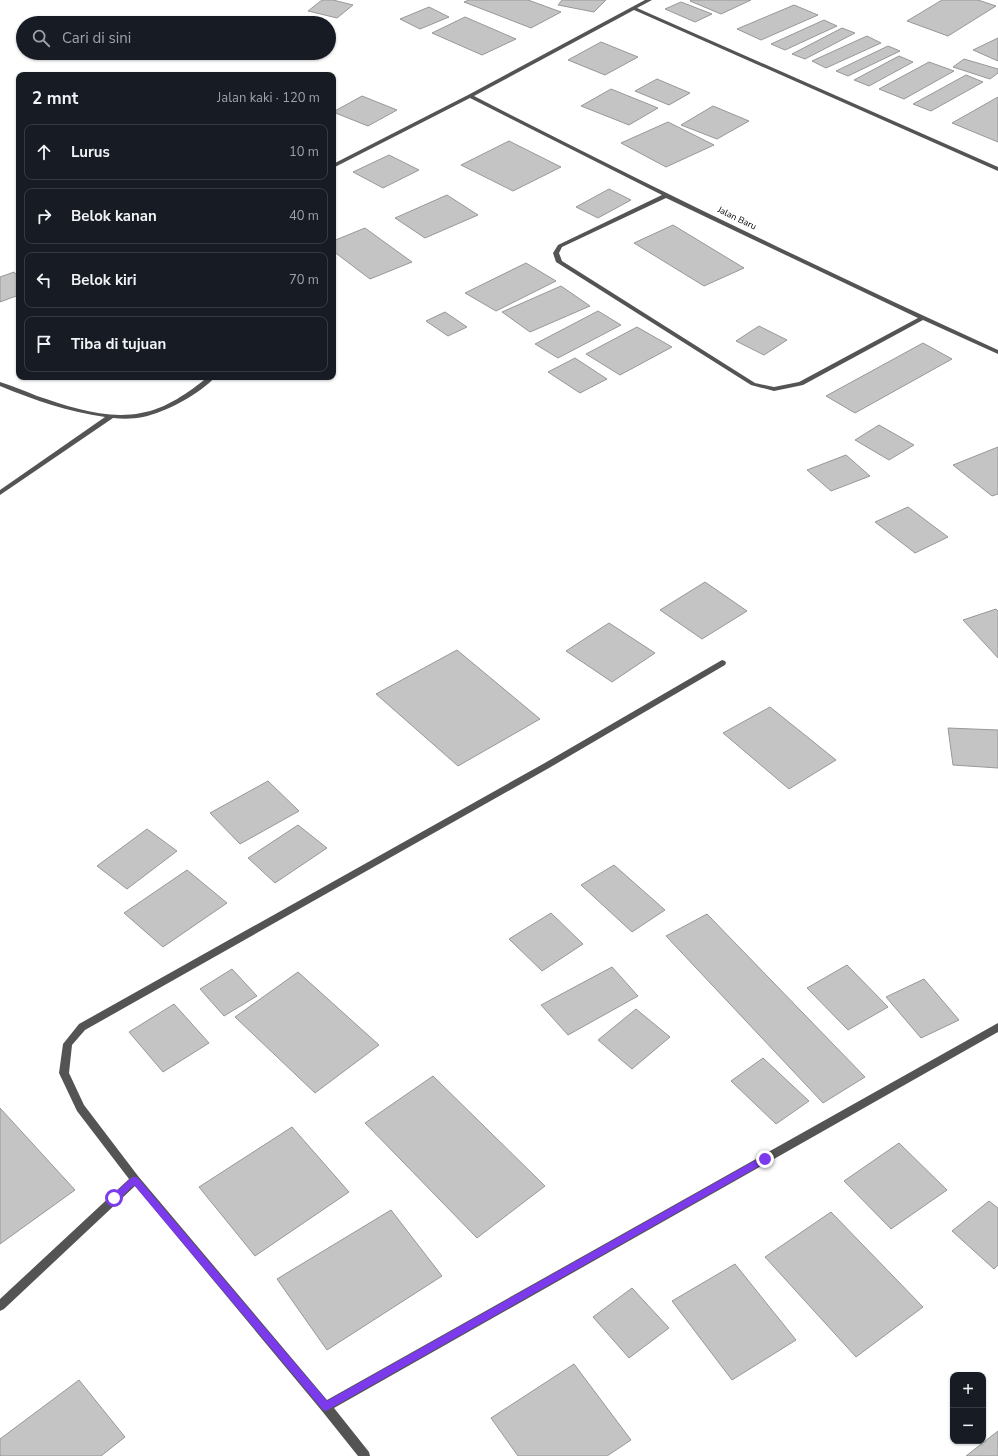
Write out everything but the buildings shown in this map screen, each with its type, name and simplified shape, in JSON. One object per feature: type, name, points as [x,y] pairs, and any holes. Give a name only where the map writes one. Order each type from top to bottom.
[{"type":"street","points":[[336,164],[470,96],[635,9],[649,0]]},
{"type":"street","points":[[635,9],[998,169]]},
{"type":"street","name":"Jalan Baru","points":[[470,96],[667,195],[922,318],[998,352]]},
{"type":"street","points":[[667,195],[560,246],[556,254],[560,262],[753,384],[774,389],[801,384],[922,318]]},
{"type":"street","points":[[0,384],[74,409],[110,417],[141,415],[166,407],[195,391],[208,380]]},
{"type":"street","points":[[0,493],[110,417]]},
{"type":"street","points":[[365,1456],[326,1407],[135,1179],[80,1108],[64,1073],[68,1044],[82,1027],[546,766],[722,663]]},
{"type":"street","points":[[326,1407],[998,1027]]},
{"type":"street","points":[[0,1306],[135,1179]]},
{"type":"route","points":[[114,1198],[135,1179],[326,1407],[765,1159]]}]
